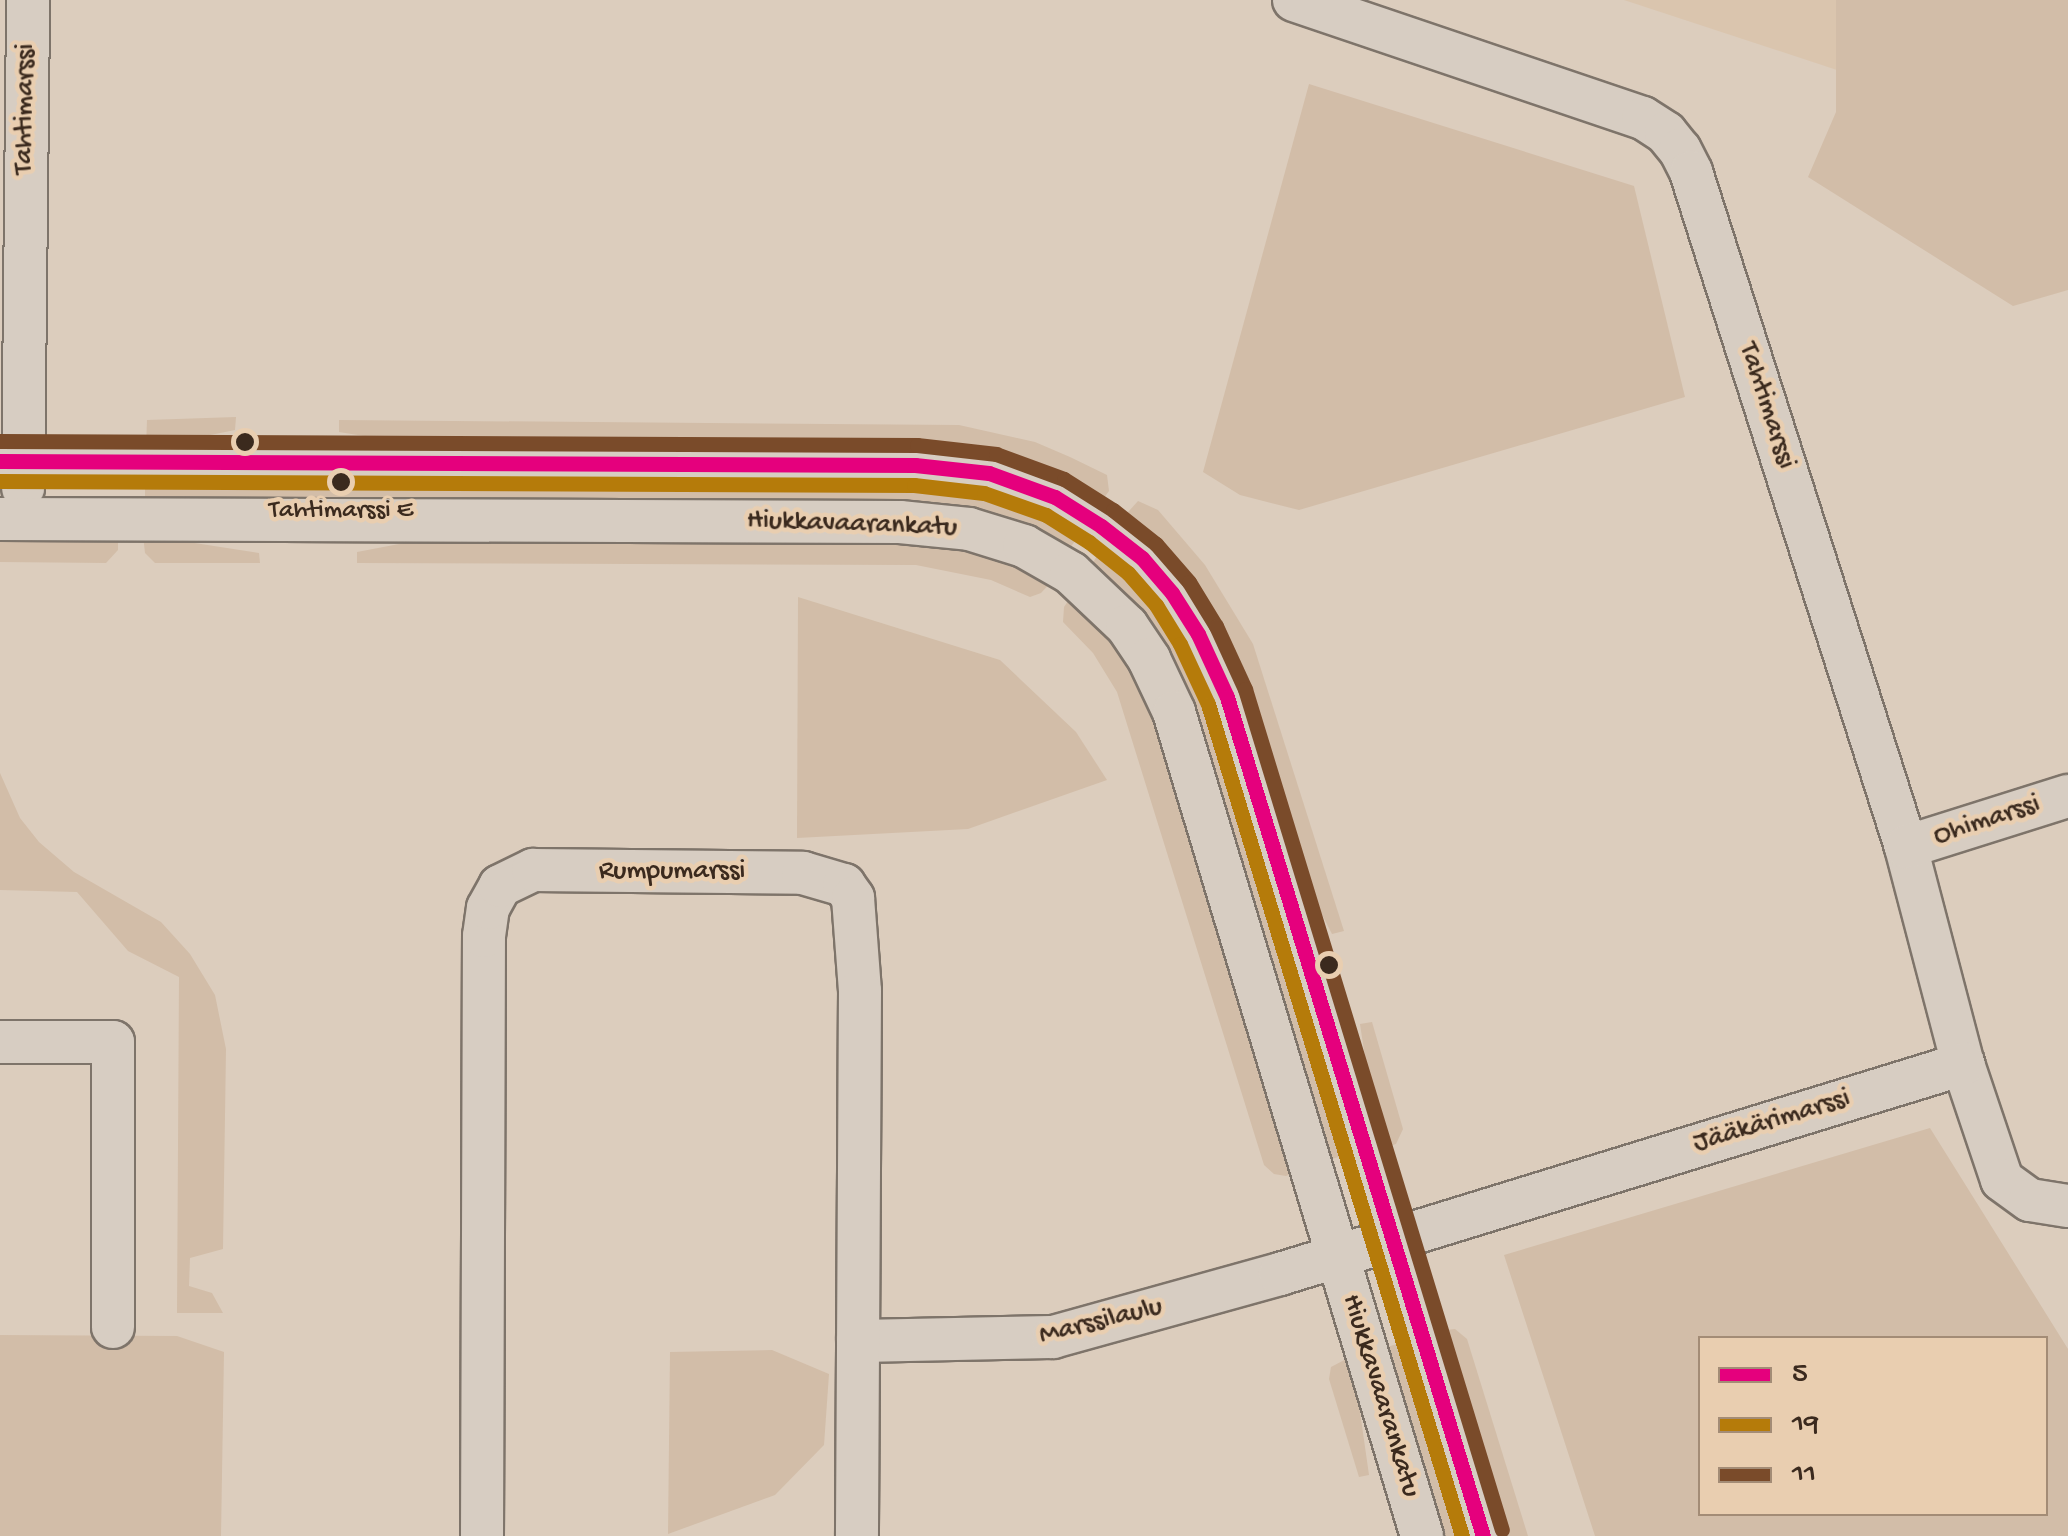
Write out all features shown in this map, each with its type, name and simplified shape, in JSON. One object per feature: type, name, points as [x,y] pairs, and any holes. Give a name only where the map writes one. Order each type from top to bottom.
[{"type":"street","name":"Tahtimarssi","points":[[12,519],[28,0]]},
{"type":"street","name":"Tahtimarssi","points":[[1294,0],[1643,118],[1666,133],[1680,150],[1692,172],[1906,847],[1964,1064]]},
{"type":"street","name":"Hiukkavaarankatu","points":[[12,462],[915,465],[990,474],[1054,497],[1142,558],[1198,634],[1228,697],[1483,1536]]},
{"type":"street","name":"Hiukkavaarankatu","points":[[12,519],[900,522],[969,529],[1024,546],[1070,573],[1127,626],[1174,712],[1422,1536]]},
{"type":"street","name":"Ohimarssi","points":[[1906,847],[2068,796]]},
{"type":"street","name":"Rumpumarssi","points":[[482,1536],[484,936],[488,908],[500,886],[533,870],[804,873],[844,885],[852,898],[858,931],[856,1536]]},
{"type":"street","points":[[0,1042],[113,1042],[113,1327]]},
{"type":"street","name":"Jääkärimarssi","points":[[1394,1237],[1964,1064]]},
{"type":"street","points":[[1964,1064],[2002,1180],[2030,1200],[2068,1206]]},
{"type":"street","points":[[1337,1256],[1394,1237]]},
{"type":"street","name":"Marssilaulu","points":[[858,1341],[1053,1337],[1337,1256]]},
{"type":"shaded area","points":[[1624,0],[1836,0],[1837,70]]},
{"type":"shaded area","points":[[1836,0],[2068,0],[2068,290],[2013,306],[1808,177],[1836,112]]},
{"type":"shaded area","points":[[1309,84],[1634,186],[1685,397],[1299,510],[1240,495],[1203,472]]},
{"type":"shaded area","points":[[236,417],[235,430],[146,448],[147,420]]},
{"type":"shaded area","points":[[339,420],[959,425],[1035,442],[1070,457],[1107,475],[1109,491],[1098,506],[1064,486],[452,450],[339,432]]},
{"type":"shaded area","points":[[145,477],[972,486],[1082,530],[1067,553],[1045,540],[145,505]]},
{"type":"shaded area","points":[[1138,501],[1158,510],[1205,565],[1253,644],[1344,931],[1332,934],[1120,521]]},
{"type":"shaded area","points":[[0,534],[118,534],[118,550],[106,563],[0,562]]},
{"type":"shaded area","points":[[143,535],[259,553],[260,563],[155,563],[145,553]]},
{"type":"shaded area","points":[[441,536],[958,541],[1053,580],[1041,593],[1030,597],[991,580],[916,565],[357,563],[357,552]]},
{"type":"shaded area","points":[[1103,546],[1128,568],[1198,667],[1350,1154],[1324,1161],[1185,707],[1089,569]]},
{"type":"shaded area","points":[[1072,595],[1115,637],[1157,715],[1296,1172],[1286,1176],[1274,1174],[1264,1165],[1117,692],[1093,653],[1063,622],[1064,607]]},
{"type":"shaded area","points":[[798,597],[1000,660],[1076,732],[1107,780],[968,829],[797,838]]},
{"type":"shaded area","points":[[0,773],[20,818],[39,842],[74,872],[161,922],[190,954],[215,995],[226,1049],[223,1249],[190,1258],[189,1286],[212,1293],[223,1313],[177,1313],[179,977],[128,951],[77,892],[0,890]]},
{"type":"shaded area","points":[[1372,1022],[1403,1129],[1396,1144],[1379,1149],[1360,1024]]},
{"type":"shaded area","points":[[1930,1128],[2068,1349],[2068,1536],[1595,1536],[1504,1255]]},
{"type":"shaded area","points":[[1455,1329],[1467,1339],[1528,1536],[1497,1536],[1437,1331]]},
{"type":"shaded area","points":[[0,1335],[177,1336],[224,1352],[221,1536],[0,1536]]},
{"type":"shaded area","points":[[1406,1341],[1466,1536],[1437,1536],[1381,1349]]},
{"type":"shaded area","points":[[772,1350],[829,1374],[824,1445],[775,1495],[668,1534],[670,1352]]},
{"type":"shaded area","points":[[1352,1356],[1369,1475],[1359,1477],[1329,1379],[1331,1367]]},
{"type":"transit line","name":"11","points":[[0,441],[917,445],[996,454],[1064,479],[1113,510],[1156,544],[1189,582],[1216,626],[1245,689],[1502,1530]]},
{"type":"transit line","name":"5","points":[[0,461],[915,465],[989,473],[1055,497],[1101,526],[1142,558],[1172,593],[1198,634],[1227,697],[1483,1536]]},
{"type":"transit line","name":"19","points":[[0,481],[914,485],[984,493],[1046,515],[1089,542],[1128,573],[1156,605],[1180,644],[1208,704],[1462,1536]]},
{"type":"place","name":"Tahtimarssi E","points":[[341,482]]}]
